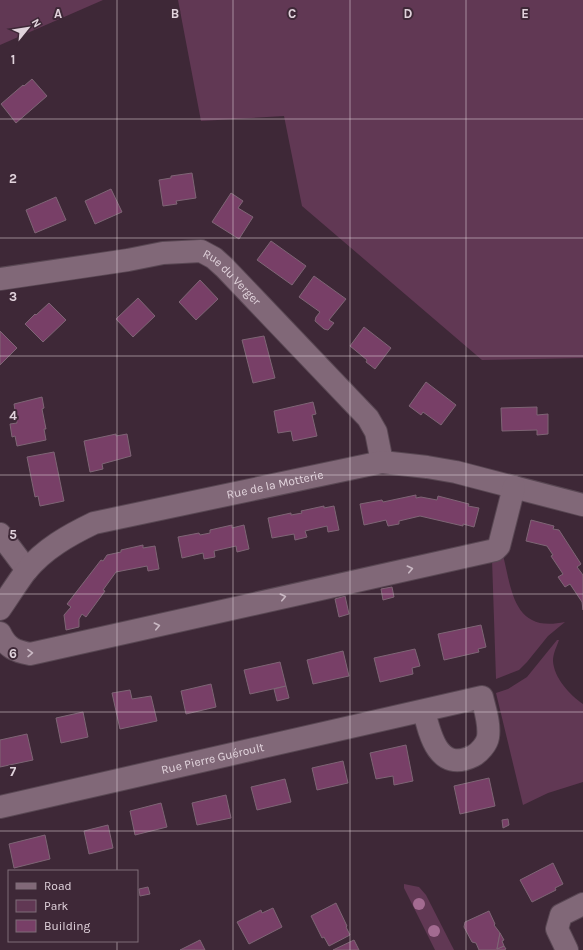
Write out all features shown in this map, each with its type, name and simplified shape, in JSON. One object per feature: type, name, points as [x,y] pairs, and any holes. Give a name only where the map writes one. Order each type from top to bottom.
[{"type":"street","name":"Rue du Verger","points":[[0,279],[120,261],[162,253],[201,251],[214,258],[224,267],[368,418],[376,432],[382,462]]},
{"type":"street","name":"Rue de la Motterie","points":[[0,609],[27,570],[49,549],[71,534],[94,523],[382,462],[456,472],[577,503]]},
{"type":"street","points":[[0,633],[4,641],[16,652],[30,654],[495,550],[499,546],[514,487]]},
{"type":"street","points":[[577,503],[583,522]]},
{"type":"street","points":[[0,534],[27,570]]},
{"type":"street","name":"Rue Pierre Guéroult","points":[[0,807],[424,711]]},
{"type":"street","points":[[567,950],[557,929],[561,915],[583,904]]},
{"type":"green space","points":[[0,0],[103,0],[0,45]]},
{"type":"green space","points":[[178,0],[583,0],[583,358],[482,360],[302,206],[284,116],[201,121]]},
{"type":"green space","points":[[503,555],[513,595],[518,606],[525,615],[535,621],[548,624],[565,622],[548,636],[519,670],[496,679],[492,559]]},
{"type":"green space","points":[[557,640],[559,640],[554,652],[553,661],[556,674],[568,691],[583,704],[583,782],[548,793],[523,805],[496,693],[508,689],[527,677]]},
{"type":"green space","points":[[404,884],[419,887],[426,895],[454,950],[435,950],[404,888]]},
{"type":"building","points":[[32,79],[47,96],[16,123],[1,104]]},
{"type":"building","points":[[192,173],[196,198],[176,201],[177,204],[163,206],[159,180],[171,178],[171,176]]},
{"type":"building","points":[[111,189],[122,212],[95,224],[85,201]]},
{"type":"building","points":[[231,193],[243,201],[238,208],[253,217],[239,239],[212,222]]},
{"type":"building","points":[[56,197],[66,220],[35,233],[26,210]]},
{"type":"building","points":[[271,241],[306,266],[292,285],[257,260]]},
{"type":"building","points":[[314,276],[346,299],[329,320],[334,323],[328,330],[324,329],[315,321],[320,312],[299,297]]},
{"type":"building","points":[[200,280],[218,299],[196,320],[179,302]]},
{"type":"building","points":[[138,298],[155,316],[133,337],[116,319]]},
{"type":"building","points":[[49,303],[66,320],[43,342],[25,324]]},
{"type":"building","points":[[364,327],[391,348],[375,369],[366,362],[367,360],[350,346]]},
{"type":"building","points":[[0,331],[17,348],[0,365]]},
{"type":"building","points":[[264,336],[275,378],[253,383],[242,340]]},
{"type":"building","points":[[426,382],[456,405],[441,425],[423,412],[421,415],[409,406]]},
{"type":"building","points":[[42,397],[46,440],[17,446],[15,436],[12,437],[10,424],[17,423],[14,404]]},
{"type":"building","points":[[313,402],[316,414],[312,415],[317,436],[293,441],[291,431],[278,433],[274,411]]},
{"type":"building","points":[[537,407],[537,415],[548,414],[548,434],[537,435],[537,430],[502,431],[501,408]]},
{"type":"building","points":[[116,434],[116,436],[127,434],[131,456],[102,464],[103,469],[90,472],[84,441]]},
{"type":"building","points":[[54,452],[64,501],[40,506],[38,496],[35,497],[27,457]]},
{"type":"building","points":[[416,495],[416,498],[421,497],[437,500],[438,496],[479,508],[474,527],[463,524],[463,526],[420,516],[399,521],[399,524],[388,526],[386,520],[364,525],[360,504],[382,500],[383,502]]},
{"type":"building","points":[[324,506],[324,508],[334,506],[339,530],[328,532],[327,526],[305,531],[307,537],[295,540],[294,534],[272,538],[268,518],[291,513],[291,515],[302,513],[301,511]]},
{"type":"building","points":[[531,520],[554,526],[553,529],[559,530],[581,564],[577,567],[583,575],[583,610],[582,602],[570,584],[565,587],[558,577],[563,574],[551,556],[553,555],[547,546],[526,541]]},
{"type":"building","points":[[232,525],[232,528],[244,525],[249,549],[237,552],[236,546],[214,551],[215,557],[204,559],[203,553],[182,558],[178,537],[199,533],[200,535],[210,533],[210,530]]},
{"type":"building","points":[[143,545],[143,548],[155,546],[159,569],[148,571],[147,566],[116,572],[103,590],[105,591],[86,617],[82,614],[79,619],[79,627],[66,630],[64,615],[71,607],[67,604],[101,560],[103,561],[107,555],[121,552],[121,550]]},
{"type":"building","points":[[392,587],[394,597],[383,600],[381,589]]},
{"type":"building","points":[[345,596],[349,614],[339,617],[335,599]]},
{"type":"building","points":[[481,625],[486,647],[478,649],[479,652],[444,660],[438,634]]},
{"type":"building","points":[[415,649],[420,666],[412,668],[413,674],[380,682],[374,658]]},
{"type":"building","points":[[343,651],[349,676],[313,684],[307,660]]},
{"type":"building","points":[[280,662],[286,686],[250,694],[244,670]]},
{"type":"building","points":[[211,684],[216,707],[186,714],[181,691]]},
{"type":"building","points":[[286,686],[289,698],[277,701],[274,689]]},
{"type":"building","points":[[130,690],[132,699],[151,696],[157,721],[120,729],[112,693]]},
{"type":"building","points":[[83,712],[88,737],[61,743],[56,718]]},
{"type":"building","points":[[27,734],[33,760],[0,767],[0,740]]},
{"type":"building","points":[[406,745],[413,781],[394,785],[393,776],[376,779],[370,753]]},
{"type":"building","points":[[343,761],[348,783],[317,790],[312,768]]},
{"type":"building","points":[[489,778],[495,806],[460,814],[454,786]]},
{"type":"building","points":[[285,779],[291,802],[257,810],[251,787]]},
{"type":"building","points":[[226,795],[231,818],[197,825],[192,803]]},
{"type":"building","points":[[161,803],[167,827],[135,835],[130,811]]},
{"type":"building","points":[[508,819],[509,825],[503,828],[502,820]]},
{"type":"building","points":[[108,825],[113,848],[89,854],[84,831]]},
{"type":"building","points":[[45,835],[50,859],[14,868],[9,844]]},
{"type":"building","points":[[553,863],[563,884],[555,888],[556,890],[532,902],[520,880]]},
{"type":"building","points":[[148,887],[150,894],[140,896],[139,889]]},
{"type":"building","points":[[336,903],[350,935],[329,946],[324,937],[322,938],[311,916]]},
{"type":"building","points":[[273,908],[282,927],[249,944],[237,922],[261,910],[262,913]]},
{"type":"building","points":[[489,911],[495,924],[494,925],[500,933],[497,949],[504,946],[506,949],[504,950],[479,950],[476,943],[472,942],[464,927],[465,922]]},
{"type":"building","points":[[500,933],[504,940],[502,941],[504,946],[497,949]]},
{"type":"building","points":[[200,940],[205,950],[180,950]]},
{"type":"building","points":[[354,940],[359,950],[333,950]]}]
